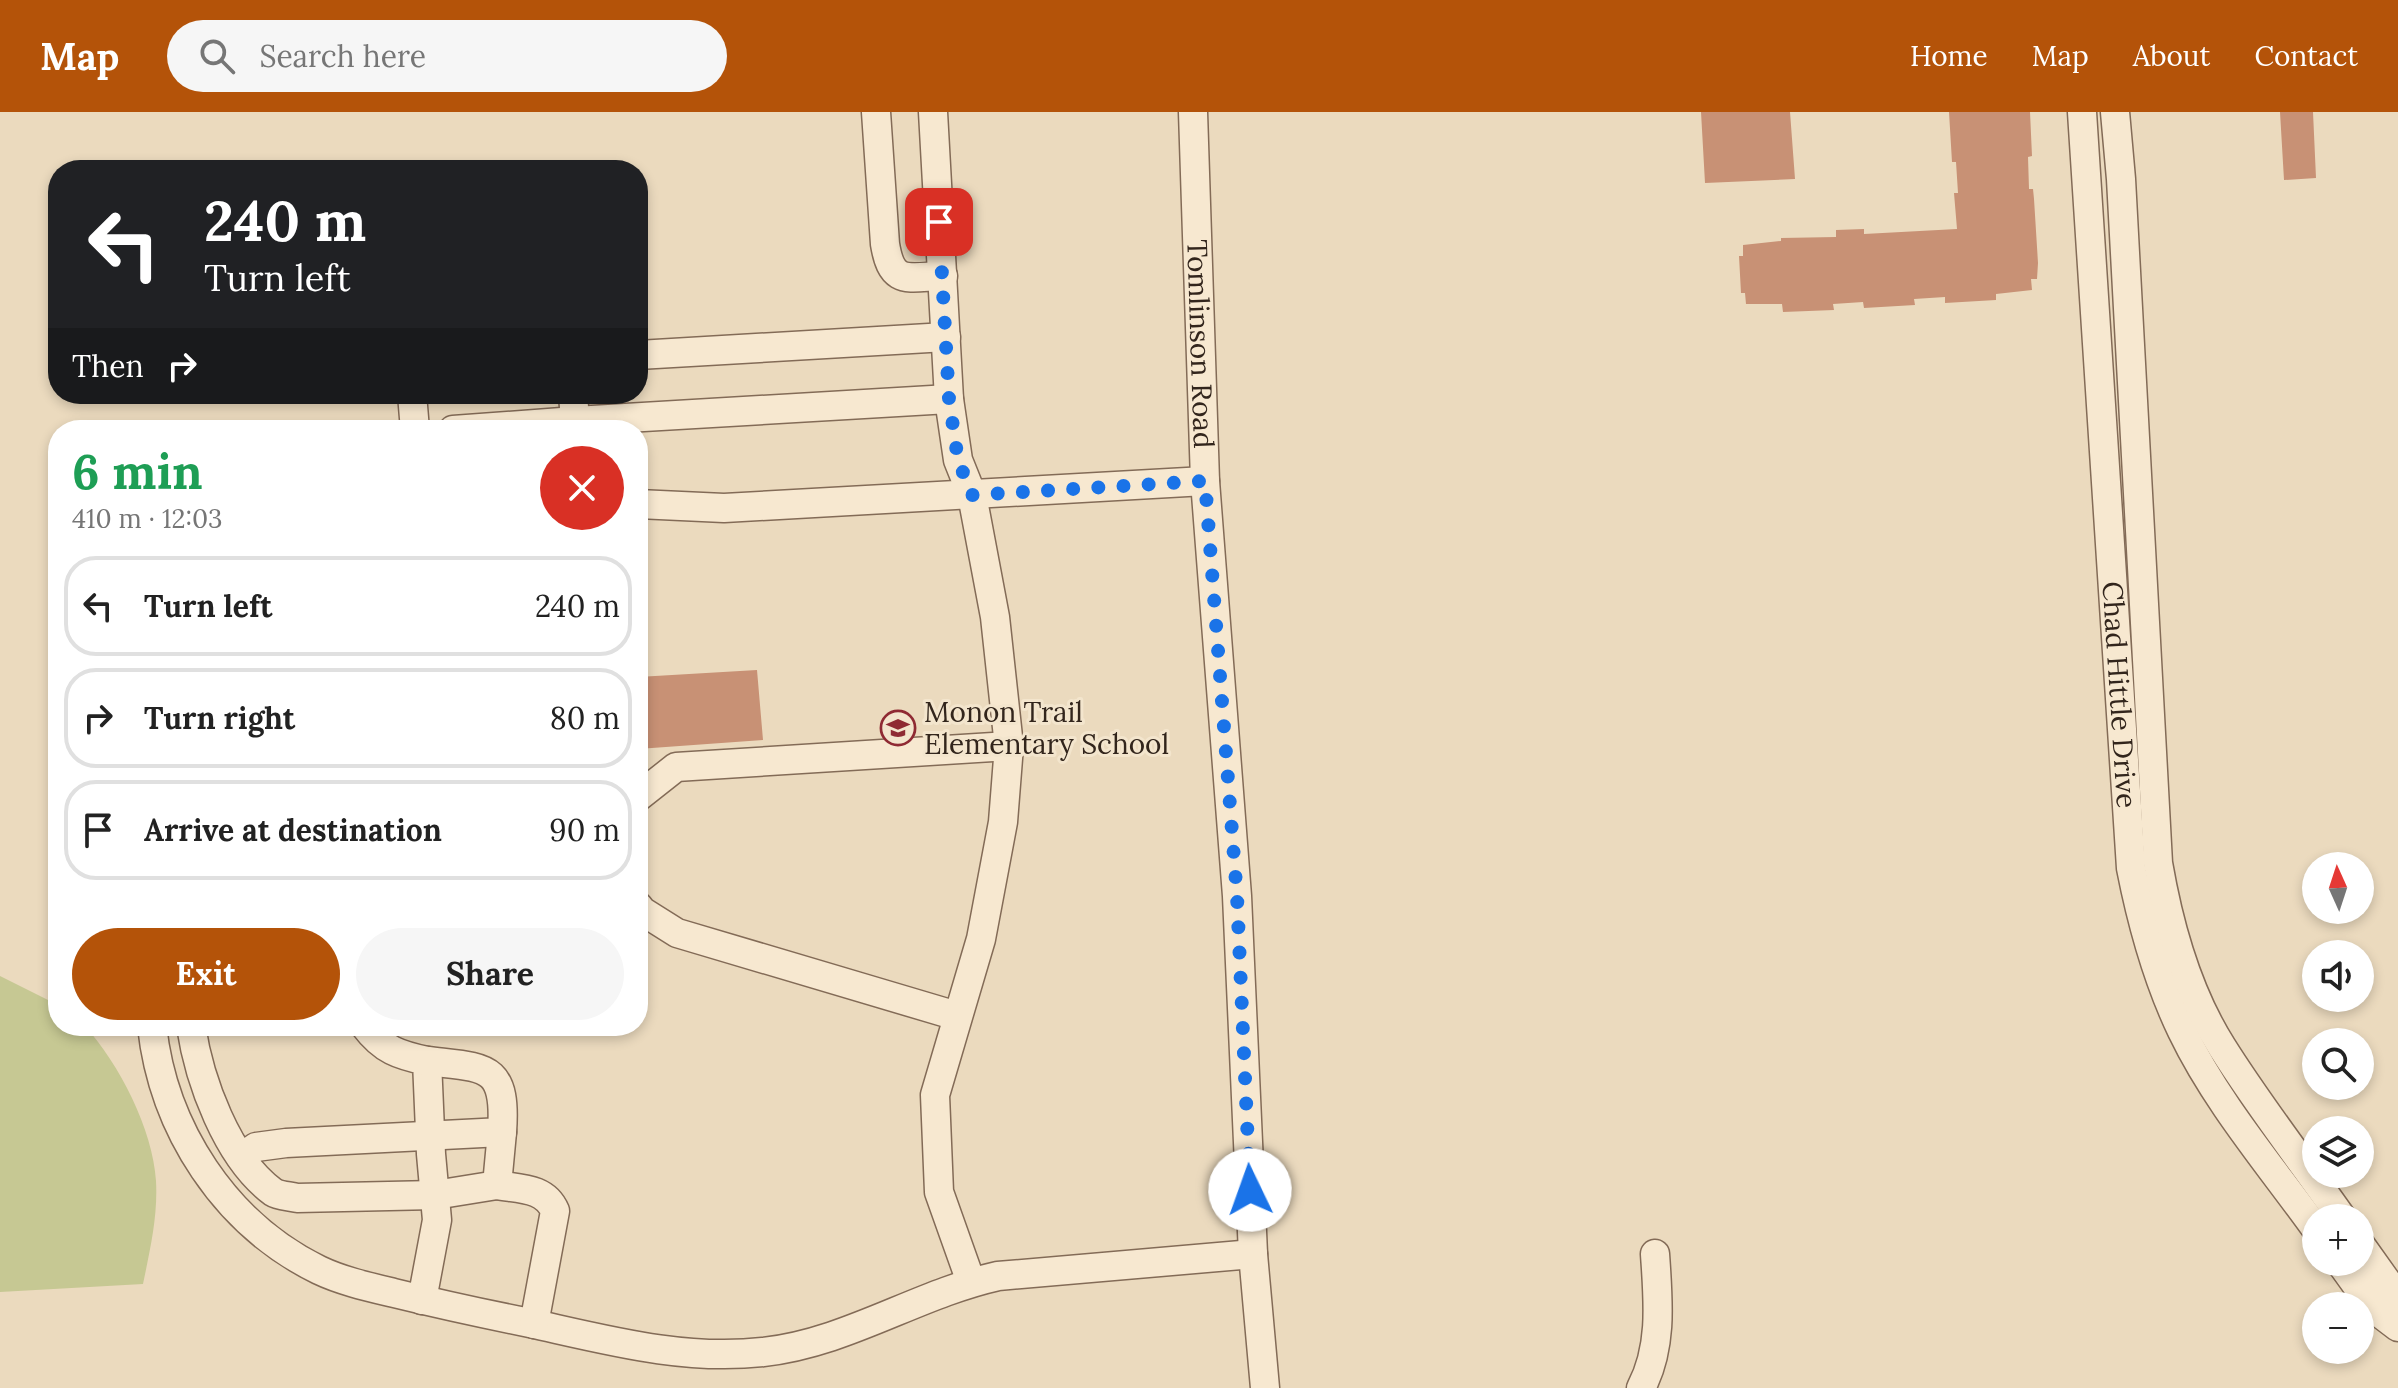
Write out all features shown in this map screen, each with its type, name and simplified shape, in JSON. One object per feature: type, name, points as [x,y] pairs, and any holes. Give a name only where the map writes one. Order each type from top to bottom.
[{"type":"street","points":[[876,112],[889,265],[904,277],[943,276]]},
{"type":"street","points":[[933,112],[949,399],[958,460],[972,495],[995,617],[1009,746],[1003,822],[981,939],[935,1095],[939,1192],[971,1282]]},
{"type":"street","name":"Tomlinson Road","points":[[1193,112],[1205,481],[1237,896],[1253,1254],[1265,1388]]},
{"type":"street","name":"Chad Hittle Drive","points":[[2082,112],[2130,852],[2143,926],[2161,983],[2182,1032],[2215,1089],[2302,1210]]},
{"type":"street","name":"Chad Hittle Drive","points":[[2115,112],[2158,863],[2166,910],[2182,963],[2221,1046],[2332,1204]]},
{"type":"street","points":[[648,354],[946,337]]},
{"type":"street","points":[[508,420],[574,408],[949,399]]},
{"type":"street","points":[[648,504],[724,508],[1205,481]]},
{"type":"street","points":[[648,789],[676,767],[1009,746]]},
{"type":"street","points":[[648,915],[677,933],[957,1016]]},
{"type":"street","points":[[154,1036],[161,1075],[185,1139],[217,1189],[241,1214],[282,1247],[321,1271],[422,1300],[640,1347],[693,1353],[761,1352],[832,1337],[971,1282],[1028,1272],[1253,1254]]},
{"type":"street","points":[[193,1036],[207,1093],[224,1131],[255,1174],[275,1194],[297,1198],[435,1195],[497,1185],[546,1196],[555,1211],[534,1324]]},
{"type":"street","points":[[373,1036],[394,1052],[427,1061],[482,1068],[495,1079],[502,1095],[497,1185]]},
{"type":"street","points":[[422,1300],[437,1220],[427,1061]]},
{"type":"street","points":[[242,1157],[256,1147],[286,1143],[502,1132]]},
{"type":"street","points":[[1641,1388],[1652,1363],[1655,1345],[1658,1304],[1655,1254]]},
{"type":"street","points":[[2374,1264],[2398,1302]]},
{"type":"street","points":[[2350,1276],[2373,1308],[2398,1327]]},
{"type":"green space","points":[[0,976],[48,1000],[48,1036],[94,1036],[98,1041],[122,1078],[141,1119],[153,1161],[156,1194],[155,1220],[143,1284],[0,1292]]},
{"type":"building","points":[[1701,112],[1790,112],[1795,179],[1705,183]]},
{"type":"building","points":[[1949,112],[2030,112],[2032,156],[2028,157],[2029,189],[2033,189],[2038,263],[2037,279],[2031,279],[2032,290],[1996,294],[1996,300],[1945,303],[1945,297],[1914,299],[1915,305],[1864,308],[1863,302],[1833,304],[1834,310],[1783,312],[1782,304],[1746,304],[1745,293],[1741,293],[1739,256],[1743,256],[1743,245],[1781,241],[1781,238],[1836,237],[1836,230],[1864,229],[1864,234],[1957,229],[1954,193],[1958,193],[1956,162],[1952,162]]},
{"type":"building","points":[[2280,112],[2313,112],[2316,178],[2284,180]]},
{"type":"building","points":[[757,670],[763,740],[648,748],[648,676]]},
{"type":"place","name":"Monon Trail Elementary School","points":[[898,728]]},
{"type":"route","points":[[939,222],[949,399],[958,460],[972,495],[1205,481],[1237,896],[1250,1190]]}]
